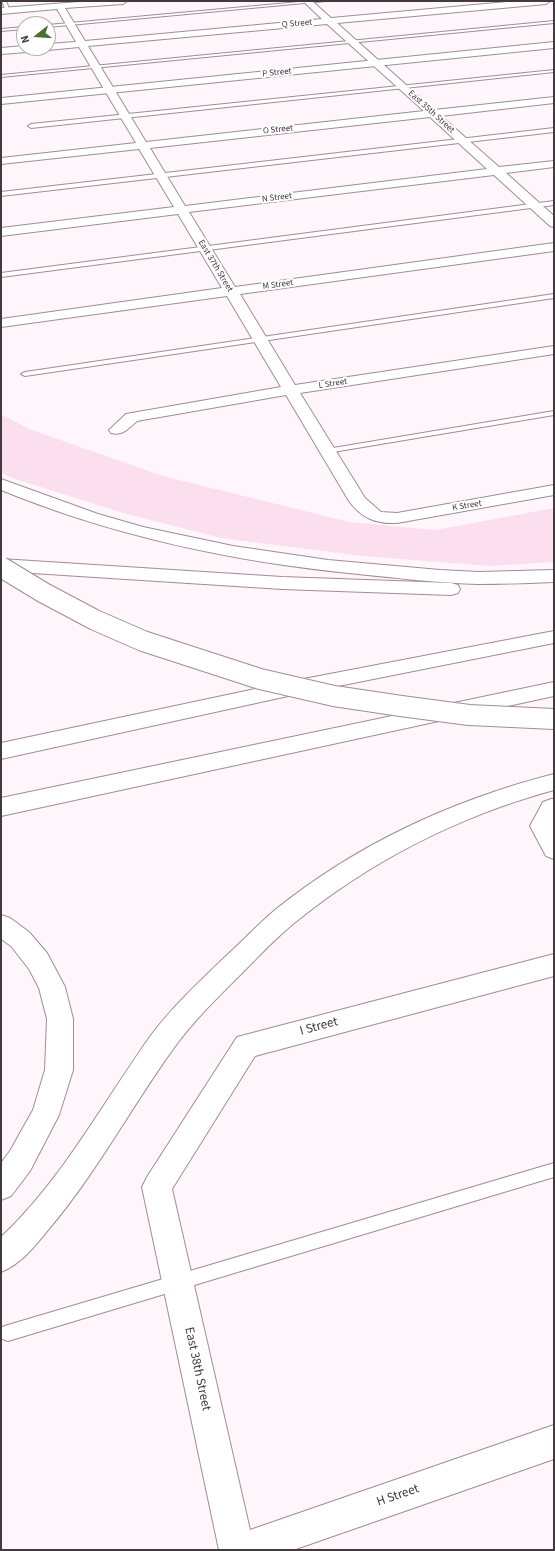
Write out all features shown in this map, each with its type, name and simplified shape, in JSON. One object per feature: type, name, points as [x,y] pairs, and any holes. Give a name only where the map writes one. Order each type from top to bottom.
[{"type":"main road","points":[[5,11],[60,4],[123,1]]},
{"type":"main road","name":"Q Street","points":[[56,46],[546,1]]},
{"type":"main road","name":"East 35th Street","points":[[308,2],[554,223]]},
{"type":"main road","name":"East 37th Street","points":[[60,4],[70,24],[124,116],[358,501],[368,512],[379,519]]},
{"type":"main road","name":"P Street","points":[[1,101],[554,46]]},
{"type":"main road","points":[[1,52],[16,50]]},
{"type":"main road","name":"O Street","points":[[1,161],[554,100]]},
{"type":"main road","name":"N Street","points":[[1,232],[554,164]]},
{"type":"main road","name":"M Street","points":[[1,323],[554,247]]},
{"type":"main road","name":"L Street","points":[[117,430],[132,417],[290,390],[554,350]]},
{"type":"main road","points":[[1,484],[25,495],[100,520],[168,538],[231,551],[317,565],[393,572],[477,578],[554,576]]},
{"type":"main road","name":"K Street","points":[[379,519],[419,515],[554,490]]},
{"type":"main road","points":[[1,566],[404,589],[494,589],[554,585]]},
{"type":"main road","points":[[1,566],[44,593],[95,620],[143,641],[260,679],[334,696],[401,706],[469,715],[554,720]]},
{"type":"main road","points":[[1,751],[288,689],[554,637]]},
{"type":"main road","points":[[1,807],[554,689]]},
{"type":"main road","points":[[1,1257],[28,1232],[67,1183],[162,1042],[209,988],[283,918],[339,876],[377,852],[415,831],[502,797],[554,782]]},
{"type":"main road","points":[[554,808],[551,808],[541,826],[554,850]]},
{"type":"main road","points":[[1,925],[20,939],[38,961],[52,987],[60,1019],[59,1070],[45,1116],[20,1161],[1,1186]]},
{"type":"main road","name":"I Street","points":[[157,1187],[246,1046],[554,965]]},
{"type":"main road","name":"East 38th Street","points":[[157,1187],[237,1550]]},
{"type":"main road","name":"H Street","points":[[242,1550],[554,1442]]},
{"type":"lane","points":[[4,1],[5,11]]},
{"type":"lane","points":[[56,25],[324,1]]},
{"type":"lane","points":[[1,76],[554,22]]},
{"type":"lane","points":[[1,30],[16,29]]},
{"type":"lane","points":[[32,126],[554,71]]},
{"type":"lane","points":[[1,194],[554,130]]},
{"type":"lane","points":[[1,275],[554,203]]},
{"type":"lane","points":[[25,374],[554,296]]},
{"type":"lane","points":[[327,450],[554,413]]},
{"type":"lane","points":[[8,1333],[554,1170]]},
{"type":"shaded area","points":[[1,414],[29,429],[163,476],[349,522],[435,530],[554,508],[554,562],[490,566],[362,556],[221,538],[120,512],[12,478],[1,472]]}]
